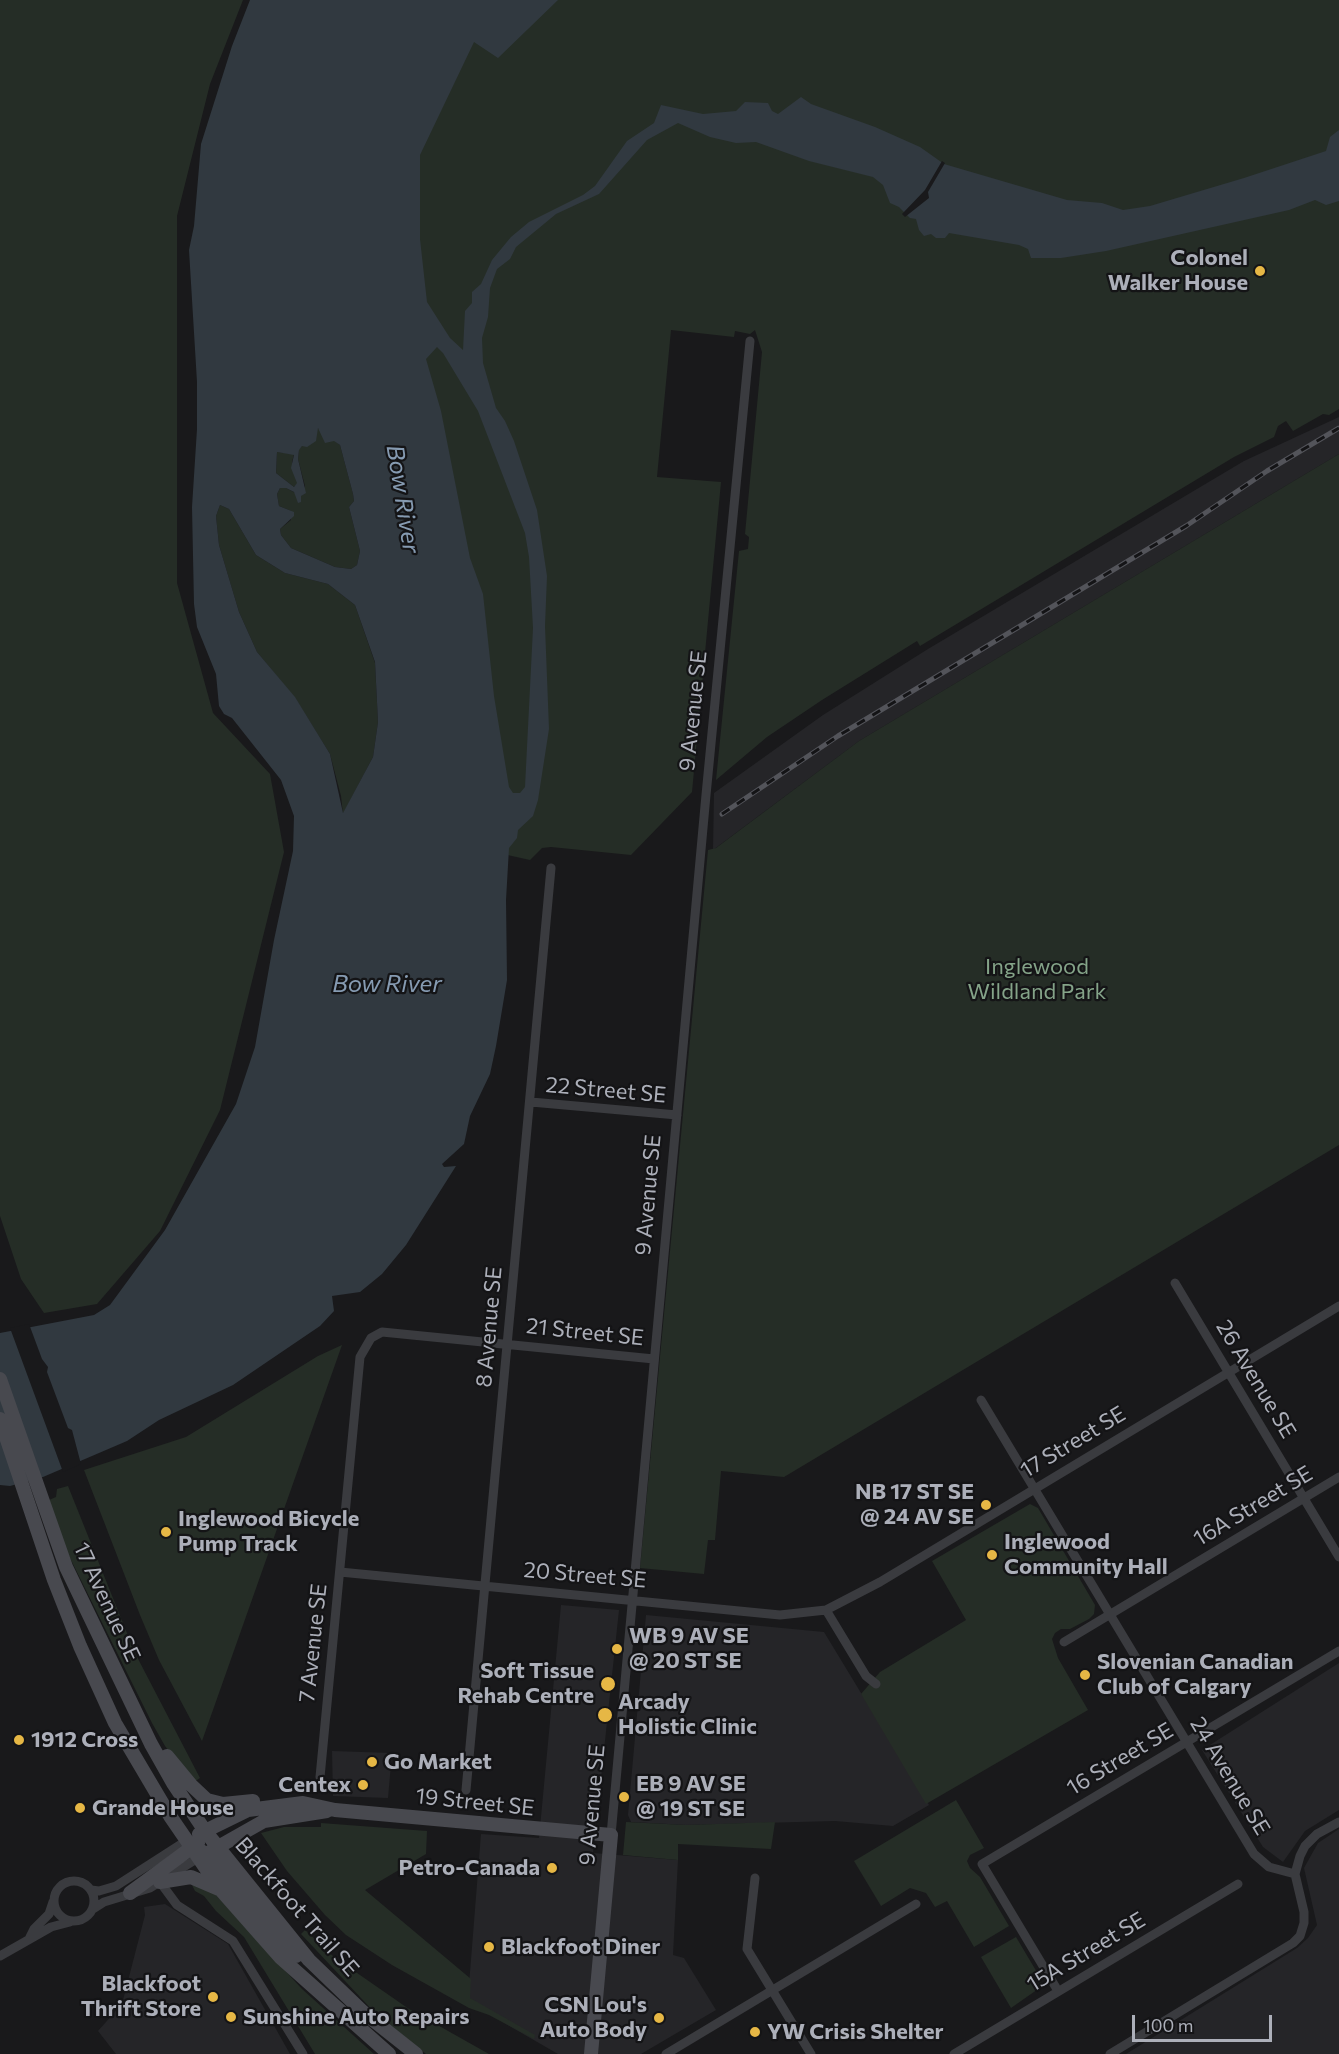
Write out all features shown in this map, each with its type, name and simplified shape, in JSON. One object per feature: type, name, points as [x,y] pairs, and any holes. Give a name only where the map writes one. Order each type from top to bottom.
[{"type":"main road","name":"17 Avenue SE","points":[[0,1379],[54,1580],[100,1692],[132,1754],[195,1849]]},
{"type":"main road","name":"17 Avenue SE","points":[[0,1419],[34,1500],[151,1744],[205,1831]]},
{"type":"main road","points":[[127,1693],[176,1769],[207,1800],[232,1804],[278,1799],[303,1803]]},
{"type":"main road","name":"19 Street SE","points":[[195,1849],[205,1831],[248,1810],[303,1803],[335,1810],[611,1835]]},
{"type":"main road","name":"19 Street SE","points":[[195,1849],[218,1847],[264,1821],[335,1810]]},
{"type":"main road","name":"Blackfoot Trail SE","points":[[205,1831],[281,1928],[343,1994],[416,2054]]},
{"type":"main road","name":"9 Avenue SE","points":[[591,2054],[611,1835]]},
{"type":"main road","points":[[130,1893],[195,1849],[289,1951],[343,1994]]},
{"type":"main road","name":"Blackfoot Trail SE","points":[[195,1849],[220,1889],[281,1958],[389,2054]]},
{"type":"main road","points":[[160,1882],[191,1877],[220,1889]]},
{"type":"street","name":"9 Avenue SE","points":[[611,1835],[631,1599],[750,341]]},
{"type":"street","name":"8 Avenue SE","points":[[466,1790],[551,868]]},
{"type":"street","name":"22 Street SE","points":[[531,1102],[677,1116]]},
{"type":"street","name":"26 Avenue SE","points":[[1175,1283],[1339,1557]]},
{"type":"street","name":"17 Street SE","points":[[826,1610],[880,1582],[1339,1306]]},
{"type":"street","name":"21 Street SE","points":[[371,1338],[382,1332],[654,1359]]},
{"type":"street","name":"7 Avenue SE","points":[[320,1777],[360,1357],[371,1338]]},
{"type":"street","name":"24 Avenue SE","points":[[981,1400],[1254,1854],[1269,1867],[1294,1874]]},
{"type":"street","name":"16A Street SE","points":[[1064,1642],[1339,1477]]},
{"type":"street","name":"20 Street SE","points":[[340,1572],[780,1615],[826,1610]]},
{"type":"street","points":[[826,1610],[866,1676],[876,1684]]},
{"type":"street","name":"16 Street SE","points":[[1058,1991],[982,1864],[1339,1651]]},
{"type":"street","points":[[1110,2054],[1293,1943],[1300,1936],[1305,1912],[1294,1874],[1305,1846],[1317,1834],[1339,1822]]},
{"type":"street","points":[[0,1956],[30,1937],[38,1936],[58,1924],[82,1920],[93,1909],[160,1882],[195,1849]]},
{"type":"street","points":[[91,1890],[99,1891],[116,1886],[195,1849]]},
{"type":"street","points":[[755,1878],[747,1949],[811,2054]]},
{"type":"street","points":[[30,1937],[34,1929],[49,1914],[58,1888],[67,1881],[83,1882],[91,1890],[94,1897],[93,1909]]},
{"type":"street","points":[[160,1882],[177,1905],[233,1941],[303,2054]]},
{"type":"street","name":"15A Street SE","points":[[954,2054],[1238,1884]]},
{"type":"street","points":[[53,1902],[59,1916],[73,1921]]},
{"type":"street","points":[[666,2054],[916,1904]]},
{"type":"shaded area","points":[[1339,417],[1339,454],[859,741],[713,850],[714,793],[823,715],[928,649],[1244,461]]},
{"type":"shaded area","points":[[561,1605],[619,1610],[593,1853],[678,1860],[673,1955],[684,1958],[716,2010],[641,2054],[558,2054],[506,2024],[468,1997],[481,1834],[539,1838]]},
{"type":"shaded area","points":[[646,1615],[824,1632],[929,1805],[893,1826],[835,1821],[686,1825],[631,1822],[628,1815]]},
{"type":"shaded area","points":[[1339,1663],[1339,1810],[1305,1831],[1283,1862],[1263,1847],[1202,1750]]},
{"type":"shaded area","points":[[332,1751],[392,1753],[388,1798],[333,1796]]},
{"type":"shaded area","points":[[1339,1829],[1339,2054],[1126,2054],[1297,1948],[1308,1938],[1317,1925],[1304,1868],[1318,1843]]},
{"type":"shaded area","points":[[165,1904],[228,1944],[290,2054],[116,2054],[98,2031],[122,2004],[145,1915],[144,1907]]},
{"type":"green space","points":[[0,0],[243,0],[210,84],[177,216],[177,583],[213,713],[270,774],[284,852],[220,1110],[160,1231],[97,1304],[44,1313],[21,1279],[0,1216]]},
{"type":"green space","points":[[501,0],[1339,0],[1339,409],[1329,415],[1323,414],[1293,431],[1286,421],[1278,426],[1274,437],[1234,457],[920,646],[917,641],[822,700],[767,737],[716,780],[739,551],[748,549],[749,537],[745,534],[762,352],[755,330],[750,334],[735,331],[734,337],[671,330],[657,477],[721,482],[692,792],[631,855],[551,847],[542,848],[530,860],[503,854],[397,227],[402,125]]},
{"type":"green space","points":[[318,428],[340,445],[353,494],[354,501],[349,507],[360,551],[357,565],[351,569],[335,567],[291,548],[281,535],[280,529],[291,520],[291,511],[279,506],[277,494],[280,488],[286,488],[301,496],[305,486],[298,459],[299,449]]},
{"type":"green space","points":[[277,452],[294,454],[292,462],[298,483],[294,487],[276,473]]},
{"type":"green space","name":"Inglewood Wildland Park","points":[[1339,454],[1339,1145],[784,1477],[721,1471],[715,1540],[708,1540],[704,1574],[640,1568],[708,850],[716,848],[859,741]]},
{"type":"green space","points":[[220,505],[229,509],[256,555],[285,573],[328,584],[355,605],[375,663],[378,722],[373,757],[343,814],[341,796],[330,754],[295,698],[257,652],[239,612],[219,545],[216,516]]},
{"type":"green space","points":[[342,1345],[202,1741],[159,1660],[84,1470],[186,1437],[318,1356]]},
{"type":"green space","points":[[68,1486],[135,1653],[200,1778],[194,1782],[165,1746],[152,1723],[66,1550],[49,1500],[56,1497],[57,1489]]},
{"type":"green space","points":[[1030,1504],[1038,1508],[1095,1605],[1094,1614],[1089,1619],[1070,1629],[1061,1629],[1052,1639],[1058,1658],[1088,1710],[926,1804],[861,1694],[880,1672],[966,1620],[932,1561]]},
{"type":"green space","points":[[956,1800],[984,1848],[970,1855],[967,1861],[970,1868],[980,1877],[1009,1926],[974,1947],[947,1901],[935,1907],[926,1893],[910,1888],[881,1906],[854,1861]]},
{"type":"green space","points":[[626,1822],[686,1825],[775,1822],[771,1849],[678,1844],[678,1860],[623,1855]]},
{"type":"green space","points":[[321,1823],[427,1831],[426,1854],[365,1890],[471,1979],[470,1998],[535,2035],[534,2039],[489,2015],[469,2008],[392,1965],[346,1935],[325,1915],[287,1871],[261,1833],[284,1827],[321,1827]]},
{"type":"green space","points":[[192,1885],[207,1887],[216,1895],[302,1989],[374,2054],[315,2054],[244,1937],[216,1911],[204,1896],[195,1891]]},
{"type":"green space","points":[[305,1930],[334,1957],[409,2009],[489,2054],[426,2054],[375,2013],[301,1934]]},
{"type":"green space","points":[[1016,1937],[1041,1979],[1041,1987],[1011,2008],[981,1957]]},
{"type":"water","name":"Bow River","points":[[250,0],[558,0],[498,58],[474,42],[420,155],[420,239],[427,302],[450,338],[463,350],[465,311],[472,303],[472,292],[481,284],[492,260],[511,237],[529,222],[583,195],[595,186],[627,141],[654,123],[661,105],[703,114],[736,111],[745,102],[768,103],[772,111],[778,114],[801,97],[811,104],[875,127],[920,147],[944,164],[1067,200],[1102,203],[1123,210],[1150,206],[1326,151],[1330,137],[1339,130],[1339,201],[1326,205],[1315,200],[1289,210],[1106,251],[1061,258],[1031,258],[1028,249],[1019,245],[949,233],[945,238],[936,238],[931,234],[924,236],[919,230],[916,219],[910,218],[899,207],[890,203],[883,185],[873,177],[809,161],[756,142],[736,143],[710,137],[678,123],[647,140],[599,194],[556,214],[516,247],[510,259],[497,269],[490,288],[488,317],[482,338],[483,363],[496,408],[514,441],[537,510],[547,576],[545,626],[549,729],[538,800],[533,816],[518,830],[517,838],[509,848],[506,900],[507,980],[496,1046],[490,1074],[470,1116],[464,1144],[442,1164],[444,1167],[456,1166],[406,1245],[382,1274],[360,1292],[332,1296],[334,1311],[320,1326],[233,1385],[159,1420],[127,1441],[43,1477],[10,1486],[0,1485],[0,1333],[94,1315],[110,1305],[165,1230],[236,1104],[255,1047],[293,851],[294,816],[281,780],[232,718],[224,714],[219,706],[216,674],[197,627],[194,604],[192,507],[197,429],[197,382],[189,250],[194,226],[201,144],[232,46]],"holes":[[[437,347],[443,353],[478,411],[525,533],[529,557],[533,628],[525,787],[520,793],[513,793],[509,787],[494,696],[483,594],[470,558],[441,411],[426,359]],[[318,428],[325,443],[334,441],[340,445],[353,494],[354,501],[349,507],[360,551],[357,565],[351,569],[335,567],[291,548],[281,535],[280,529],[294,516],[294,512],[279,506],[277,494],[280,488],[286,488],[294,492],[298,503],[301,502],[301,496],[306,493],[298,459],[299,450],[302,446],[307,447],[316,441]],[[277,452],[294,455],[291,468],[297,483],[294,487],[276,473]],[[220,505],[229,509],[256,555],[285,573],[328,584],[355,605],[375,662],[378,722],[373,757],[343,813],[330,754],[295,697],[257,652],[239,612],[219,545],[216,516]]]},
{"type":"pier","points":[[942,161],[945,163],[928,192],[929,198],[905,217],[902,214],[925,190]]},
{"type":"pier","points":[[29,1324],[42,1359],[48,1367],[47,1372],[68,1428],[72,1430],[81,1464],[63,1472],[10,1328]]},
{"type":"railway","points":[[722,814],[838,736],[1186,526],[1267,471],[1339,428]]},
{"type":"place","name":"Colonel Walker House","points":[[1260,271]]},
{"type":"place","name":"NB 17 ST SE @ 24 AV SE","points":[[986,1505]]},
{"type":"place","name":"Inglewood Bicycle Pump Track","points":[[166,1532]]},
{"type":"place","name":"Inglewood Community Hall","points":[[992,1555]]},
{"type":"place","name":"WB 9 AV SE @ 20 ST SE","points":[[617,1649]]},
{"type":"place","name":"Slovenian Canadian Club of Calgary","points":[[1085,1675]]},
{"type":"place","name":"Soft Tissue Rehab Centre","points":[[608,1684]]},
{"type":"place","name":"Arcady Holistic Clinic","points":[[605,1715]]},
{"type":"place","name":"1912 Cross","points":[[19,1740]]},
{"type":"place","name":"Go Market","points":[[372,1762]]},
{"type":"place","name":"Centex","points":[[363,1785]]},
{"type":"place","name":"EB 9 AV SE @ 19 ST SE","points":[[624,1797]]},
{"type":"place","name":"Grande House","points":[[80,1808]]},
{"type":"place","name":"Petro-Canada","points":[[552,1868]]},
{"type":"place","name":"Blackfoot Diner","points":[[489,1947]]},
{"type":"place","name":"Blackfoot Thrift Store","points":[[213,1997]]},
{"type":"place","name":"Sunshine Auto Repairs","points":[[231,2017]]},
{"type":"place","name":"CSN Lou's Auto Body","points":[[659,2018]]},
{"type":"place","name":"YW Crisis Shelter","points":[[755,2032]]}]
